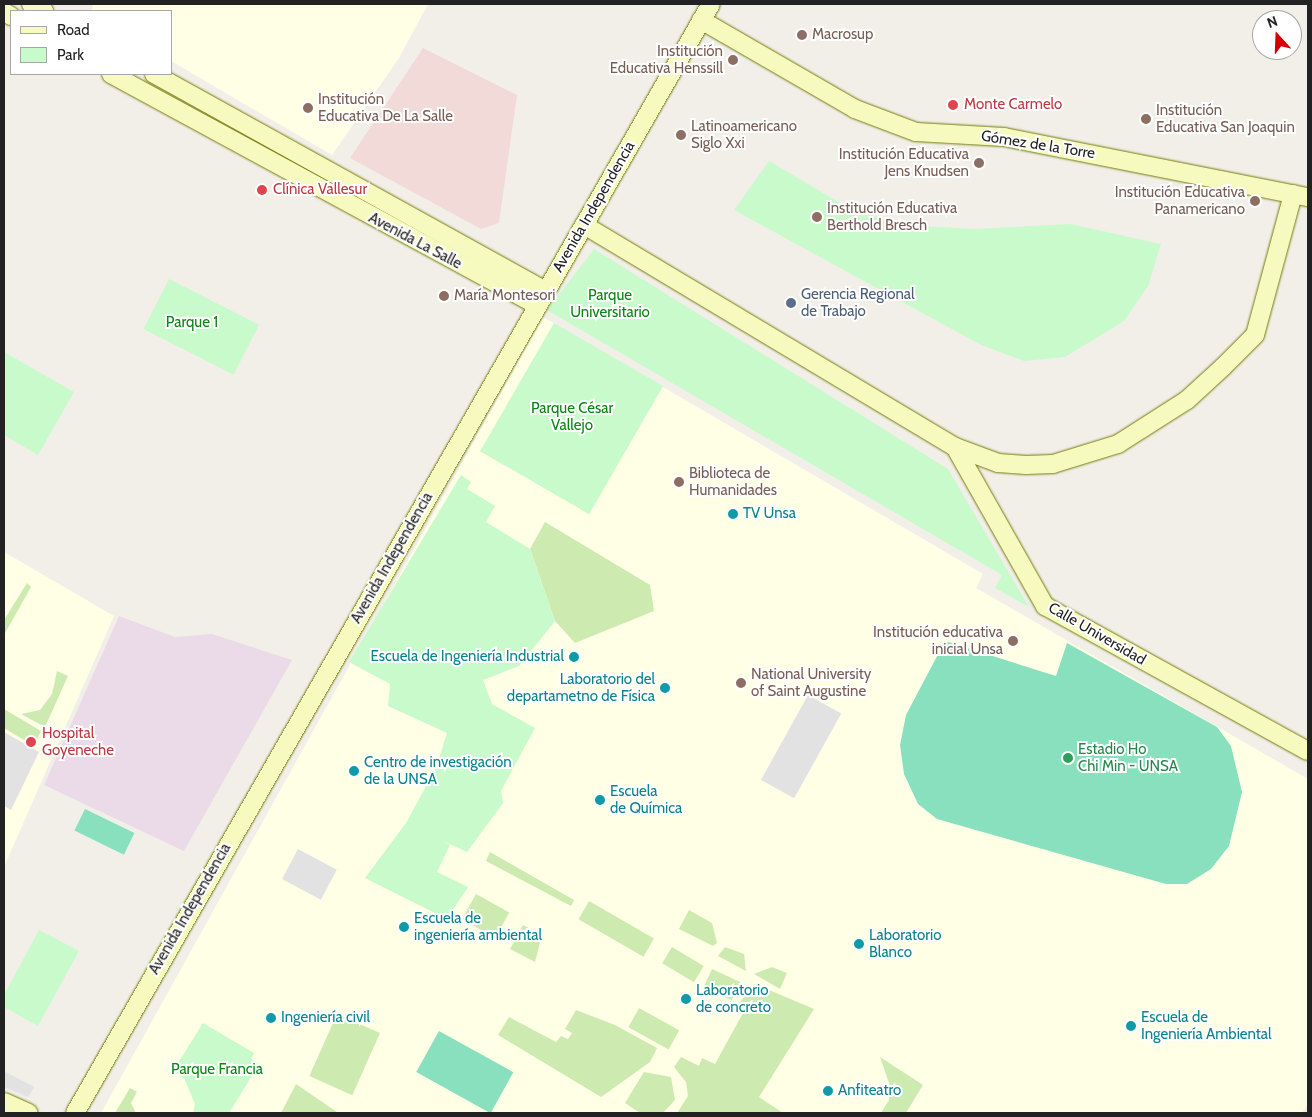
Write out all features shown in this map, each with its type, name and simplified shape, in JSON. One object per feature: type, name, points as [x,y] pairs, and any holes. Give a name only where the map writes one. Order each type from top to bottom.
[{"type":"street","points":[[31,4],[42,10]]},
{"type":"street","name":"Avenida Independencia","points":[[75,1113],[540,298],[711,4]]},
{"type":"street","name":"Gómez de la Torre","points":[[701,20],[855,109],[916,132],[1004,136],[1301,195]]},
{"type":"street","name":"Avenida La Salle","points":[[113,75],[442,245],[540,298]]},
{"type":"street","name":"Avenida La Salle","points":[[156,75],[442,245]]},
{"type":"street","points":[[584,225],[954,447],[998,463],[1026,465],[1088,455],[1118,444],[1187,400],[1255,335],[1301,195]]},
{"type":"street","name":"Calle Universidad","points":[[954,447],[1045,606],[1308,751]]},
{"type":"street","points":[[4,1102],[29,1113]]},
{"type":"shaded area","name":"Institución Educativa De La Salle","points":[[93,4],[428,4],[399,58],[332,155],[172,62],[172,10],[92,10]]},
{"type":"shaded area","points":[[423,48],[517,95],[499,223],[481,229],[350,158]]},
{"type":"shaded area","name":"National University of Saint Augustine","points":[[543,317],[983,574],[976,588],[1308,779],[1308,1104],[1302,1113],[101,1113]]},
{"type":"shaded area","name":"Hospital Goyeneche","points":[[4,552],[114,616],[4,867]]},
{"type":"shaded area","points":[[119,616],[175,637],[212,634],[292,660],[184,851],[44,785]]},
{"type":"shaded area","points":[[808,695],[841,713],[794,798],[761,780]]},
{"type":"shaded area","points":[[4,732],[39,752],[11,810],[4,806]]},
{"type":"shaded area","points":[[298,849],[337,870],[321,900],[282,879]]},
{"type":"shaded area","points":[[4,1071],[34,1087],[28,1097],[4,1087]]},
{"type":"green space","points":[[769,161],[847,207],[901,225],[975,229],[1071,224],[1161,244],[1148,286],[1124,321],[1065,357],[1024,361],[981,345],[734,210]]},
{"type":"green space","name":"Parque Universitario","points":[[594,249],[948,469],[1029,607],[995,588],[1002,575],[547,310]]},
{"type":"green space","name":"Parque 1","points":[[169,279],[259,325],[234,375],[144,329]]},
{"type":"green space","name":"Parque César Vallejo","points":[[554,323],[663,386],[589,514],[480,451]]},
{"type":"green space","points":[[4,352],[74,392],[38,455],[4,435]]},
{"type":"green space","points":[[461,475],[471,482],[467,489],[495,506],[486,522],[530,549],[555,621],[519,666],[483,680],[492,704],[535,728],[501,791],[503,803],[467,852],[443,841],[450,845],[437,872],[468,887],[447,919],[365,878],[406,823],[436,768],[447,733],[388,706],[390,684],[349,662]]},
{"type":"green space","points":[[545,522],[650,585],[654,611],[575,643],[555,621],[530,549]]},
{"type":"green space","points":[[27,583],[31,587],[4,635],[4,620]]},
{"type":"green space","name":"Estadio Ho Chi Min - UNSA","points":[[945,641],[1056,676],[1067,643],[1217,727],[1231,746],[1242,792],[1229,846],[1211,869],[1187,884],[1166,884],[937,819],[918,804],[904,774],[900,745],[906,715]]},
{"type":"green space","points":[[57,671],[68,676],[45,727],[21,714],[40,710],[52,694]]},
{"type":"green space","points":[[4,709],[41,731],[34,746],[4,728]]},
{"type":"green space","points":[[85,809],[134,833],[124,855],[74,831]]},
{"type":"green space","points":[[490,852],[574,900],[571,906],[486,861]]},
{"type":"green space","points":[[476,894],[509,912],[495,938],[462,919]]},
{"type":"green space","points":[[589,901],[654,938],[643,957],[578,919]]},
{"type":"green space","points":[[689,910],[712,923],[717,943],[713,946],[679,929]]},
{"type":"green space","points":[[523,925],[542,935],[535,962],[510,949]]},
{"type":"green space","points":[[39,930],[79,951],[38,1026],[4,1007],[4,995]]},
{"type":"green space","points":[[672,947],[704,966],[694,982],[662,963]]},
{"type":"green space","points":[[725,947],[744,954],[746,971],[718,956]]},
{"type":"green space","points":[[772,967],[787,973],[780,989],[754,974]]},
{"type":"green space","points":[[712,969],[740,982],[732,1000],[704,987]]},
{"type":"green space","points":[[755,984],[814,1009],[759,1097],[783,1113],[677,1113],[688,1096],[686,1082],[674,1067],[681,1057],[699,1066],[702,1058],[715,1064],[743,1013],[735,1008]]},
{"type":"green space","points":[[639,1008],[679,1030],[669,1050],[628,1027]]},
{"type":"green space","points":[[576,1010],[615,1025],[657,1048],[650,1062],[601,1097],[498,1035],[509,1017],[556,1042],[561,1036],[568,1039],[572,1033],[565,1029]]},
{"type":"green space","points":[[337,1014],[380,1033],[352,1095],[309,1076]]},
{"type":"green space","name":"Parque Francia","points":[[203,1023],[254,1053],[251,1059],[259,1064],[229,1113],[193,1113],[195,1104],[184,1078],[173,1071]]},
{"type":"green space","points":[[439,1031],[513,1072],[490,1113],[416,1072]]},
{"type":"green space","points":[[880,1057],[923,1085],[906,1113],[881,1113],[889,1100],[890,1086]]},
{"type":"green space","points":[[644,1072],[671,1077],[675,1100],[663,1113],[640,1113],[625,1103]]},
{"type":"green space","points":[[296,1084],[337,1112],[281,1113]]},
{"type":"green space","points":[[130,1088],[137,1092],[131,1103],[136,1113],[115,1113]]},
{"type":"place","name":"Macrosup","points":[[802,35]]},
{"type":"place","name":"Institución Educativa Henssill","points":[[733,60]]},
{"type":"place","name":"Monte Carmelo","points":[[953,105]]},
{"type":"place","name":"Institución Educativa De La Salle","points":[[308,108]]},
{"type":"place","name":"Institución Educativa San Joaquin","points":[[1146,119]]},
{"type":"place","name":"Latinoamericano Siglo Xxi","points":[[681,135]]},
{"type":"place","name":"Institución Educativa Jens Knudsen","points":[[979,163]]},
{"type":"place","name":"Clínica Vallesur","points":[[262,190]]},
{"type":"place","name":"Institución Educativa Panamericano","points":[[1255,201]]},
{"type":"place","name":"Institución Educativa Berthold Bresch","points":[[817,217]]},
{"type":"place","name":"María Montesori","points":[[444,296]]},
{"type":"place","name":"Gerencia Regional de Trabajo","points":[[791,303]]},
{"type":"place","name":"Biblioteca de Humanidades","points":[[679,482]]},
{"type":"place","name":"TV Unsa","points":[[733,514]]},
{"type":"place","name":"Institución educativa inicial Unsa","points":[[1013,641]]},
{"type":"place","name":"Escuela de Ingeniería Industrial","points":[[574,657]]},
{"type":"place","name":"National University of Saint Augustine","points":[[741,683]]},
{"type":"place","name":"Laboratorio del departametno de Física","points":[[665,688]]},
{"type":"place","name":"Hospital Goyeneche","points":[[31,742]]},
{"type":"place","name":"Estadio Ho Chi Min - UNSA","points":[[1068,758]]},
{"type":"place","name":"Centro de investigación de la UNSA","points":[[354,771]]},
{"type":"place","name":"Escuela de Química","points":[[600,800]]},
{"type":"place","name":"Escuela de ingeniería ambiental","points":[[404,927]]},
{"type":"place","name":"Laboratorio Blanco","points":[[859,944]]},
{"type":"place","name":"Laboratorio de concreto","points":[[686,999]]},
{"type":"place","name":"Ingeniería civil","points":[[271,1018]]},
{"type":"place","name":"Escuela de Ingeniería Ambiental","points":[[1131,1026]]},
{"type":"place","name":"Anfiteatro","points":[[828,1091]]}]
